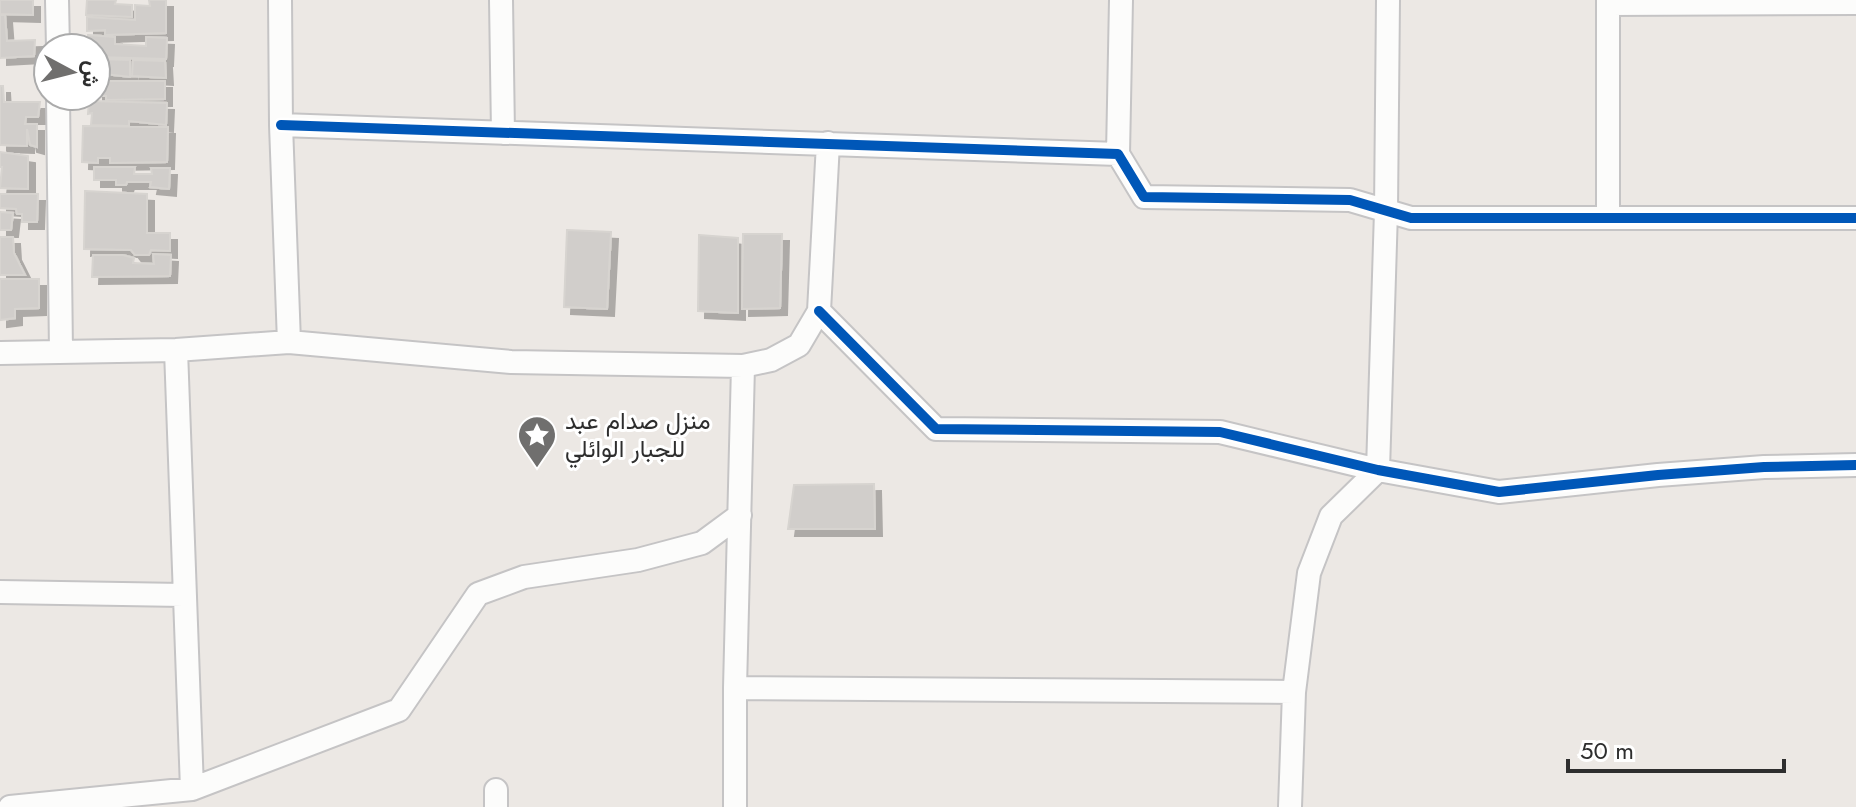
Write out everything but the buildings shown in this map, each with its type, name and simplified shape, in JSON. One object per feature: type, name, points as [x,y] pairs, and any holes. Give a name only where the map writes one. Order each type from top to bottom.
[{"type":"street","points":[[57,0],[58,32]]},
{"type":"street","points":[[280,0],[289,342]]},
{"type":"street","points":[[501,0],[503,133]]},
{"type":"street","points":[[1121,0],[1118,154],[1144,197],[1350,200],[1411,218],[1856,218]]},
{"type":"street","points":[[1290,807],[1294,692],[1309,573],[1331,516],[1378,470],[1386,211],[1388,0]]},
{"type":"street","points":[[1608,216],[1608,2],[1856,3]]},
{"type":"street","points":[[58,112],[61,352]]},
{"type":"street","points":[[281,125],[1118,154]]},
{"type":"street","points":[[0,353],[176,350],[289,342],[511,362],[743,366],[771,360],[799,345],[819,311],[828,143]]},
{"type":"street","points":[[819,311],[936,429],[1220,432],[1378,470],[1499,492],[1734,469],[1856,465]]},
{"type":"street","points":[[176,350],[192,789]]},
{"type":"street","points":[[735,807],[743,366]]},
{"type":"street","points":[[24,806],[192,789],[399,710],[478,594],[524,577],[638,560],[702,543],[740,515]]},
{"type":"street","points":[[0,592],[183,595]]},
{"type":"street","points":[[735,688],[1294,692]]},
{"type":"cycle path","points":[[281,125],[1118,154],[1144,197],[1350,200],[1411,218],[1856,218]]},
{"type":"cycle path","points":[[819,311],[936,429],[1220,432],[1378,470],[1499,492],[1658,475],[1764,467],[1856,465]]},
{"type":"place","name":"منزل صدام عبد للجبار الوائلي","points":[[537,469]]}]
